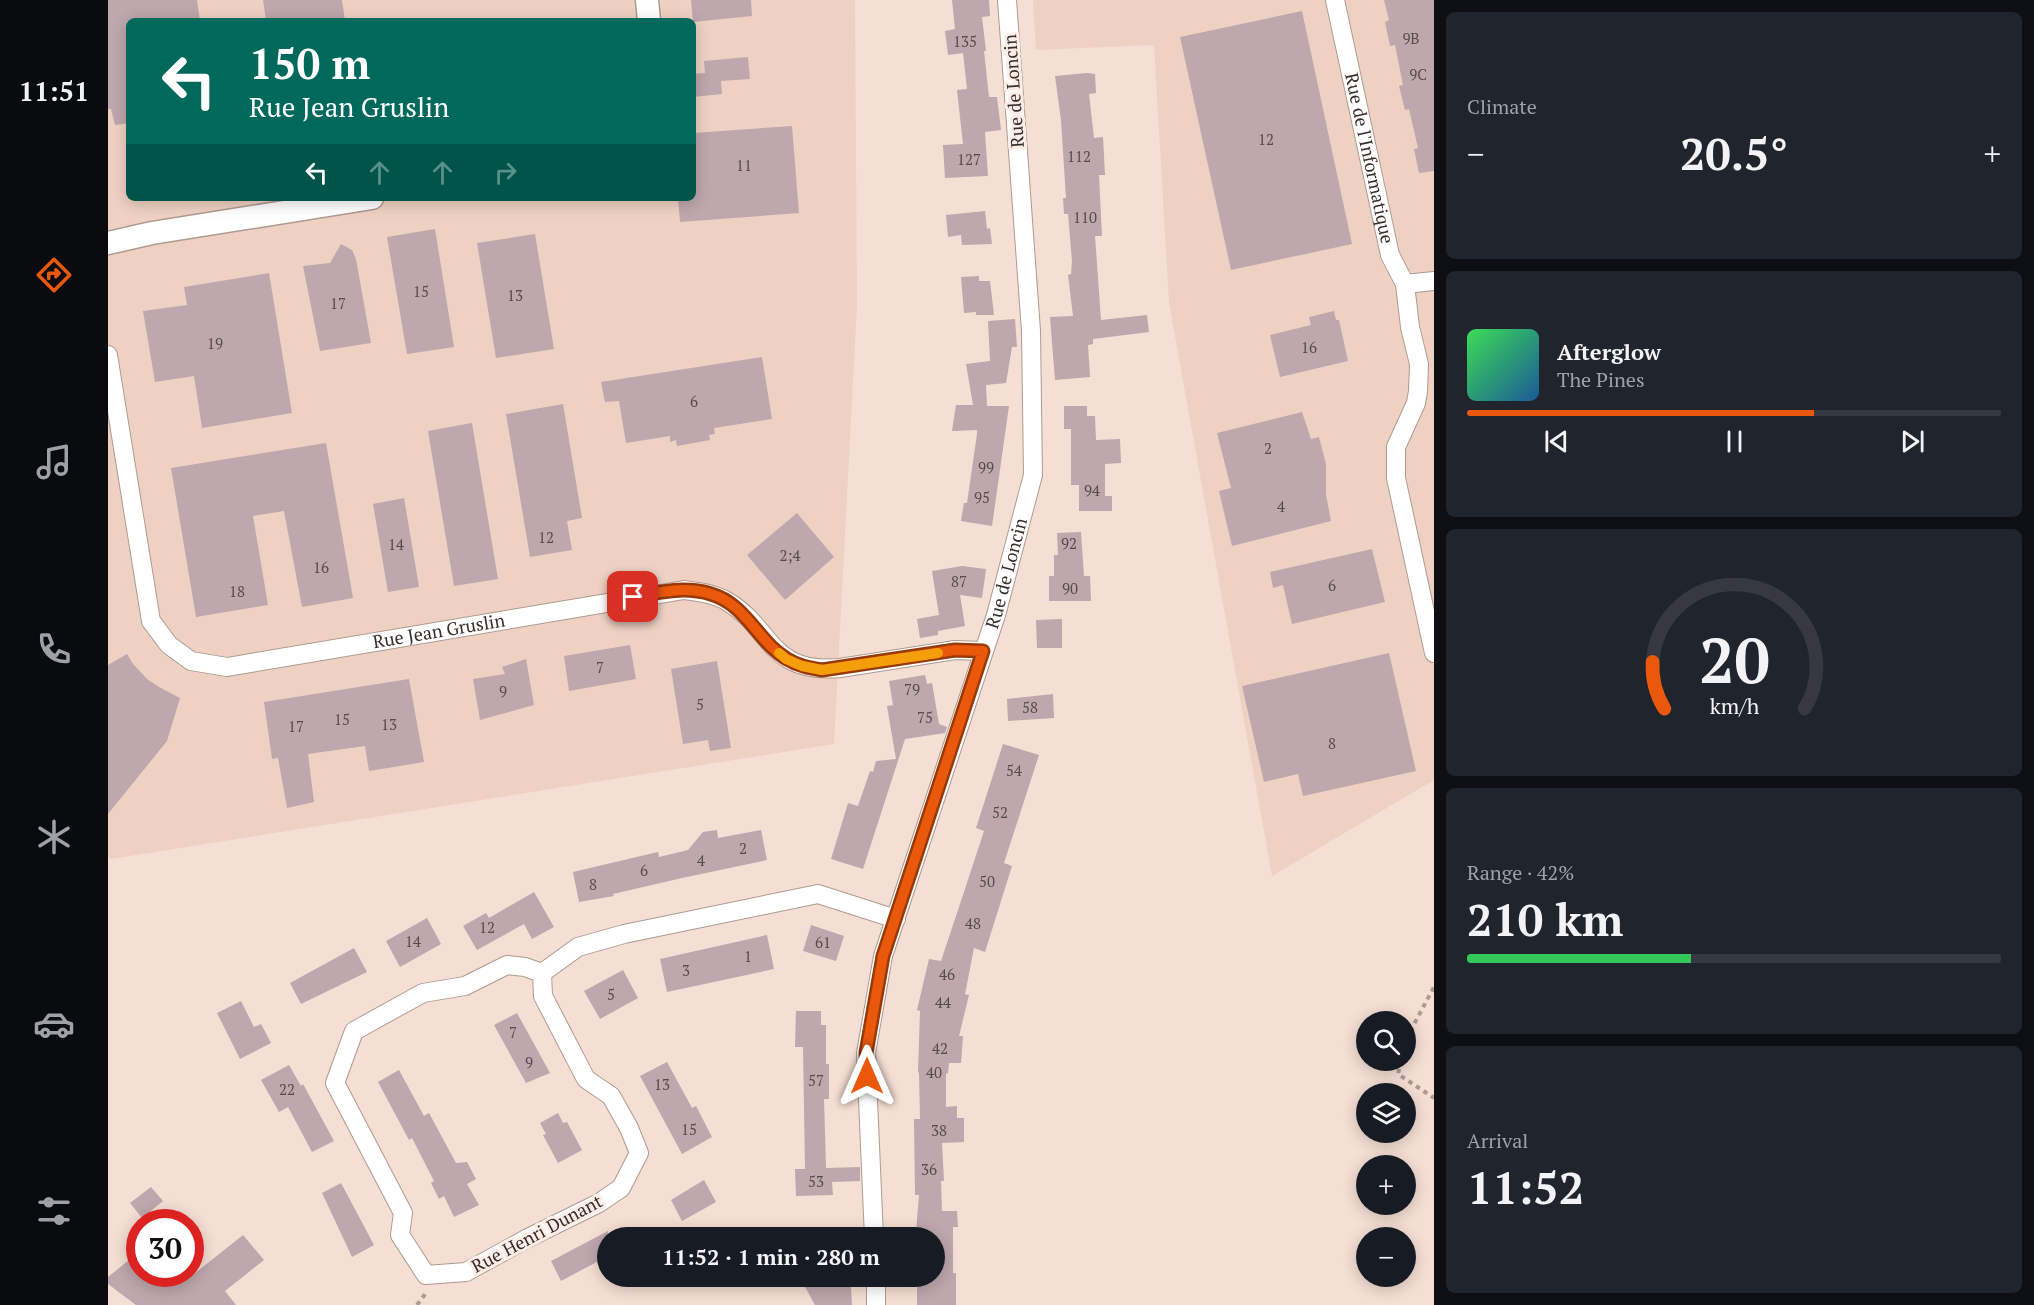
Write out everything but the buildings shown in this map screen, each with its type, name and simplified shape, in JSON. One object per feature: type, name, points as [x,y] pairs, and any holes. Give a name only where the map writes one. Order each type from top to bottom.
[{"type":"street","points":[[647,0],[649,18]]},
{"type":"street","name":"Rue de Loncin","points":[[874,1227],[866,1053],[883,956],[996,615],[1034,475],[1031,331],[1007,0]]},
{"type":"street","name":"Rue de l'Informatique","points":[[1335,0],[1390,255],[1405,284]]},
{"type":"street","points":[[108,243],[152,233],[353,201]]},
{"type":"street","points":[[1434,281],[1405,284],[1410,327],[1419,364],[1418,391],[1416,403],[1396,447],[1396,478],[1434,653]]},
{"type":"street","name":"Rue Jean Gruslin","points":[[108,355],[151,621],[169,645],[191,661],[227,667],[684,590],[711,594],[724,600],[739,610],[786,659],[802,666],[822,670],[840,669],[955,650],[983,651]]},
{"type":"street","points":[[542,973],[578,947],[624,934],[818,894],[896,918]]},
{"type":"street","name":"Rue Henri Dunant","points":[[507,965],[525,966],[542,973],[543,996],[586,1079],[611,1096],[629,1128],[639,1153],[621,1188],[599,1203],[466,1272],[426,1275],[400,1235],[403,1213],[335,1083],[354,1031],[423,993],[465,986],[507,965]]},
{"type":"street","points":[[876,1287],[876,1305]]},
{"type":"path","points":[[1416,1020],[1434,987]]},
{"type":"path","points":[[1399,1071],[1398,1074],[1434,1098]]},
{"type":"shaded area","points":[[108,0],[855,0],[857,305],[834,744],[111,859],[108,856]]},
{"type":"shaded area","points":[[1033,0],[1434,0],[1434,780],[1272,876],[1169,303],[1154,45],[1036,50]]},
{"type":"slow traffic","points":[[779,653],[802,666],[822,670],[938,653]]},
{"type":"route","points":[[633,597],[684,590],[711,594],[739,610],[786,659],[802,666],[822,670],[955,650],[983,651],[883,956],[866,1053],[867,1076]]}]
